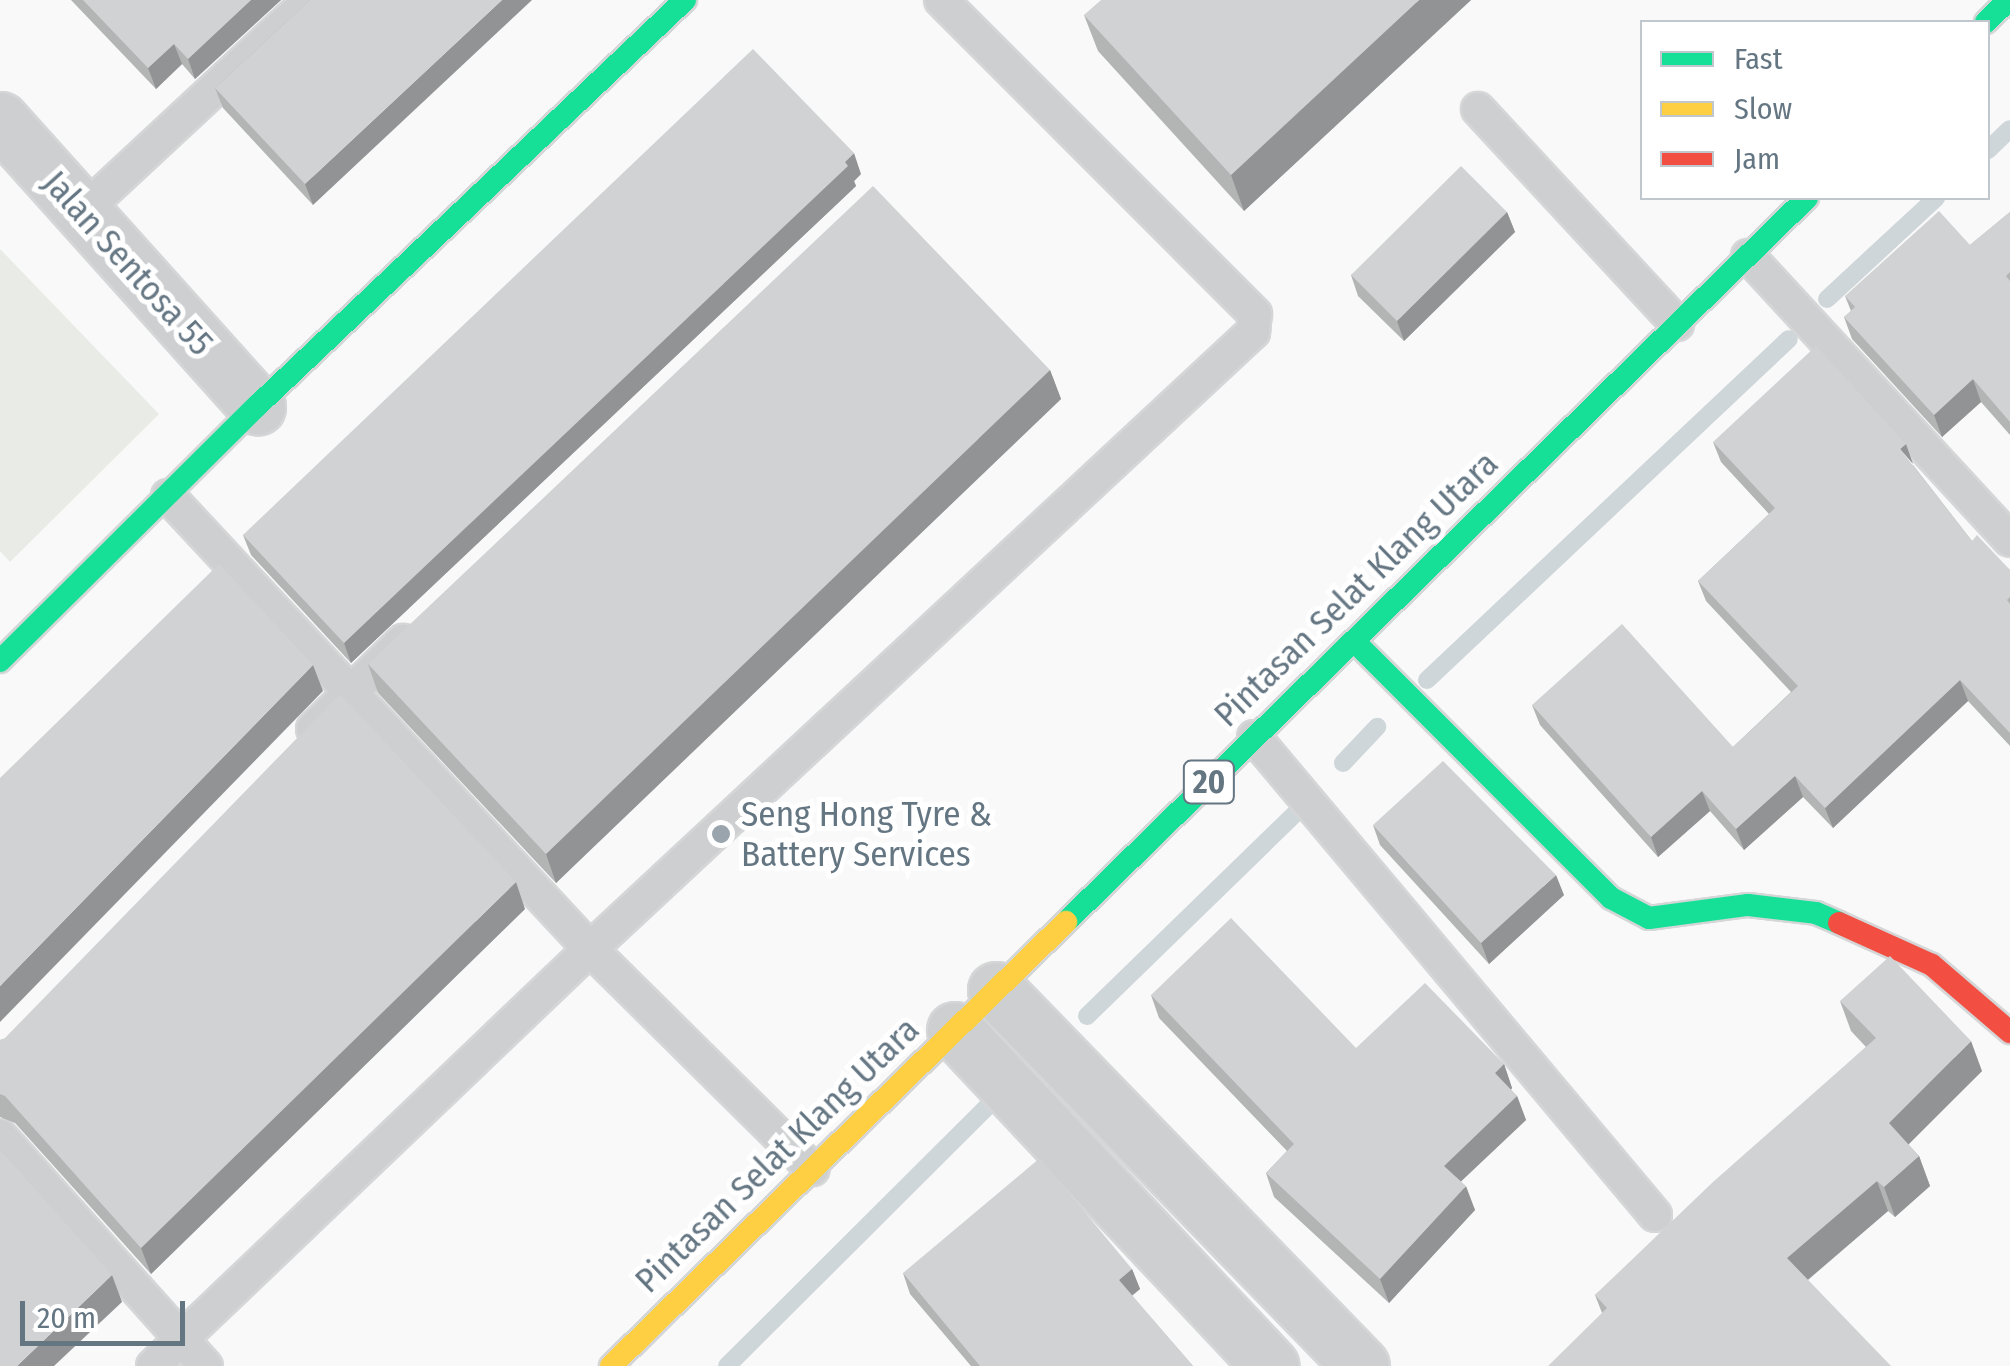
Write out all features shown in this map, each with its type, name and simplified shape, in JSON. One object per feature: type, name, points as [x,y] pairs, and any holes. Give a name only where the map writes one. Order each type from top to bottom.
[{"type":"main road","points":[[0,661],[257,406],[685,0]]},
{"type":"main road","points":[[1988,20],[2009,0]]},
{"type":"main road","name":"Pintasan Selat Klang Utara","points":[[611,1366],[1805,200]]},
{"type":"main road","points":[[1354,642],[1611,898],[1649,918],[1748,905],[1816,914],[1932,965],[2010,1032]]},
{"type":"street","name":"Jalan Sentosa 55","points":[[0,120],[257,406]]},
{"type":"street","points":[[996,990],[1361,1366]]},
{"type":"street","points":[[956,1030],[1270,1366]]},
{"type":"lane","points":[[82,212],[310,0]]},
{"type":"lane","points":[[152,1366],[590,949],[1253,332],[1255,314],[941,0]]},
{"type":"lane","points":[[1478,108],[1676,324]]},
{"type":"lane","points":[[1748,256],[2010,540]]},
{"type":"lane","points":[[168,496],[590,949],[812,1169]]},
{"type":"lane","points":[[296,746],[422,623]]},
{"type":"lane","points":[[1254,737],[1655,1215]]},
{"type":"lane","points":[[0,1136],[206,1366]]},
{"type":"shaded area","points":[[0,249],[159,414],[10,562],[0,551]]},
{"type":"building","points":[[83,0],[251,0],[188,59],[174,44],[148,68]]},
{"type":"building","points":[[310,0],[502,0],[305,184],[215,88]]},
{"type":"building","points":[[1101,0],[1419,0],[1231,175],[1084,15]]},
{"type":"building","points":[[753,49],[854,153],[845,162],[848,166],[344,643],[243,535]]},
{"type":"building","points":[[1461,166],[1507,212],[1397,321],[1351,275]]},
{"type":"building","points":[[873,186],[1050,370],[546,854],[368,664]]},
{"type":"building","points":[[1939,211],[1970,245],[2010,212],[2010,272],[2006,276],[2010,281],[2010,422],[1973,379],[1934,415],[1844,317],[1855,307],[1845,296]]},
{"type":"building","points":[[1816,346],[1906,444],[1900,449],[1972,541],[1977,535],[2010,570],[2010,733],[1960,680],[1825,808],[1795,776],[1736,829],[1702,791],[1651,837],[1532,705],[1622,624],[1733,747],[1798,686],[1698,581],[1775,508],[1713,442]]},
{"type":"building","points":[[219,564],[313,665],[0,986],[0,778]]},
{"type":"building","points":[[340,694],[516,882],[141,1248],[0,1094],[0,1040]]},
{"type":"building","points":[[1443,761],[1556,875],[1481,943],[1373,825]]},
{"type":"building","points":[[1231,918],[1356,1048],[1425,983],[1504,1064],[1495,1073],[1517,1096],[1444,1166],[1466,1186],[1380,1279],[1266,1173],[1294,1144],[1151,995]]},
{"type":"building","points":[[1890,956],[1971,1041],[1889,1123],[1919,1156],[1884,1187],[1877,1181],[1787,1258],[1891,1366],[1548,1366],[1607,1308],[1595,1295],[1713,1182],[1876,1038],[1840,1001]]},
{"type":"building","points":[[0,1150],[112,1275],[17,1366],[0,1366]]},
{"type":"building","points":[[1040,1158],[1132,1269],[1119,1280],[1193,1366],[980,1366],[903,1273]]},
{"type":"waterway","points":[[1990,148],[2010,129]]},
{"type":"waterway","points":[[1827,299],[1934,200]]},
{"type":"waterway","points":[[1427,680],[1789,339]]},
{"type":"waterway","points":[[1343,763],[1377,727]]},
{"type":"waterway","points":[[1087,1016],[1296,813]]},
{"type":"waterway","points":[[727,1366],[995,1099]]},
{"type":"traffic: fast","points":[[0,661],[257,406],[685,0]]},
{"type":"traffic: fast","points":[[1988,20],[2009,0]]},
{"type":"traffic: fast","points":[[1066,922],[1805,200]]},
{"type":"traffic: fast","points":[[1355,642],[1611,898],[1649,918],[1748,905],[1816,913],[1839,923]]},
{"type":"traffic: slow","points":[[611,1366],[1066,922]]},
{"type":"traffic: jam","points":[[1839,923],[1932,965],[2010,1032]]},
{"type":"place","name":"Seng Hong Tyre & Battery Services","points":[[721,834]]}]
